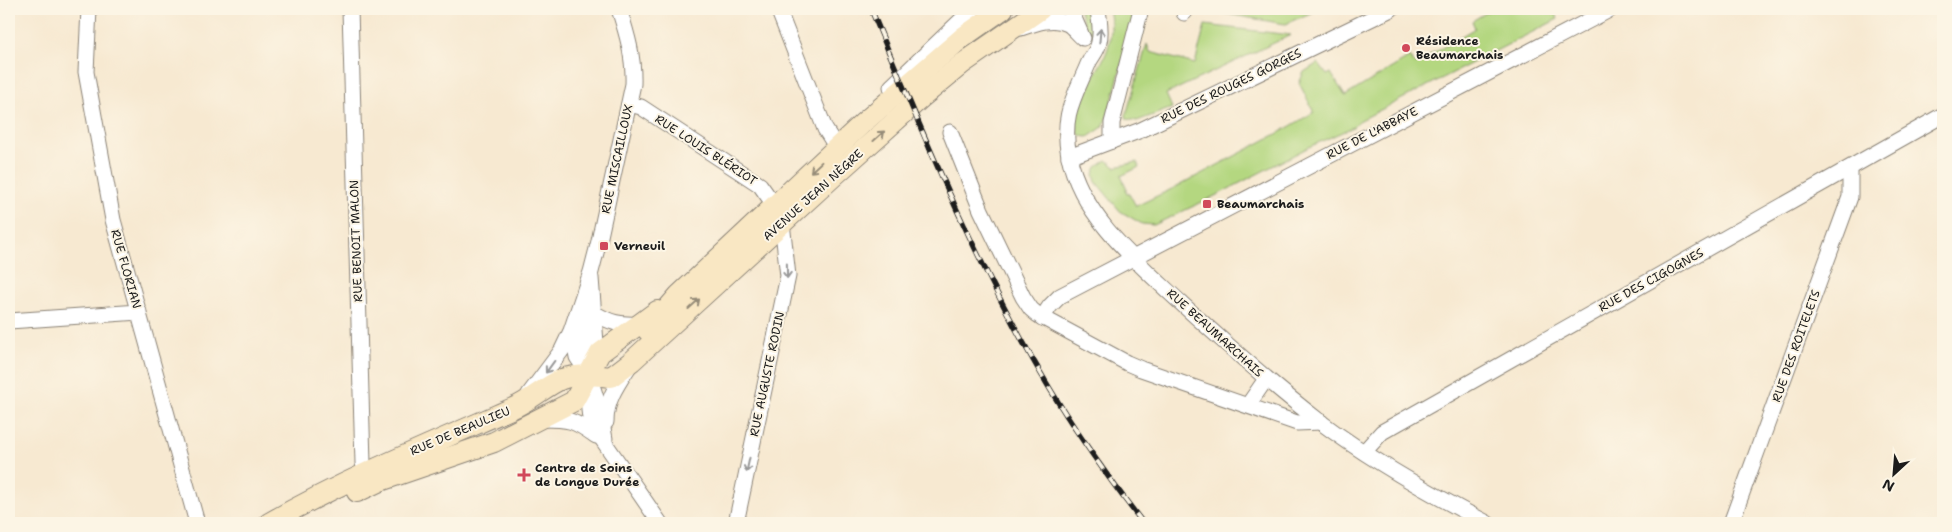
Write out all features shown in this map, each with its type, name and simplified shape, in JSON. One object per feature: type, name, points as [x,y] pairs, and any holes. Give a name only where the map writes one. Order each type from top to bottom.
[{"type":"main road","name":"AVENUE JEAN NÈGRE","points":[[589,375],[611,377],[632,361],[779,215],[836,148],[963,37],[1003,9]]},
{"type":"main road","name":"AVENUE JEAN NÈGRE","points":[[589,375],[600,353],[679,295],[962,64],[1002,34],[1041,9]]},
{"type":"main road","name":"AVENUE JEAN NÈGRE","points":[[589,375],[612,364],[656,323],[679,295]]},
{"type":"main road","points":[[371,480],[540,406],[589,375]]},
{"type":"main road","name":"RUE DE BEAULIEU","points":[[269,523],[371,480],[494,442],[574,401],[589,375]]},
{"type":"main road","name":"RUE DE BEAULIEU","points":[[296,523],[371,480],[416,449],[516,407],[562,379],[589,375]]},
{"type":"street","name":"RUE FLORIAN","points":[[89,9],[86,72],[113,220],[197,523]]},
{"type":"street","name":"RUE BENOIT MALON","points":[[350,9],[371,480]]},
{"type":"street","name":"RUE MISCAILLOUX","points":[[578,308],[591,272],[633,84],[634,65],[629,40],[619,9]]},
{"type":"street","points":[[778,9],[825,128],[836,148]]},
{"type":"street","points":[[864,122],[886,91],[973,9]]},
{"type":"street","points":[[1070,9],[1090,61]]},
{"type":"street","name":"RUE BEAUMARCHAIS","points":[[1098,9],[1101,32],[1099,45],[1067,113],[1065,134],[1075,180],[1086,202],[1133,258],[1266,379],[1321,422],[1364,452],[1416,485],[1487,523]]},
{"type":"street","points":[[1112,141],[1112,123],[1142,9]]},
{"type":"street","name":"RUE DES ROUGES GORGES","points":[[1069,157],[1141,130],[1391,9]]},
{"type":"street","name":"RUE DE L'ABBAYE","points":[[1042,318],[1060,296],[1611,9]]},
{"type":"street","points":[[1002,34],[1037,22],[1056,21],[1067,24],[1082,38]]},
{"type":"street","name":"RUE LOUIS BLÉRIOT","points":[[629,104],[641,107],[760,184],[779,215]]},
{"type":"street","name":"RUE DES CIGOGNES","points":[[1364,452],[1382,432],[1943,115]]},
{"type":"street","points":[[950,132],[981,210],[1023,297],[1031,309],[1042,318],[1127,363],[1297,423],[1321,422]]},
{"type":"street","name":"RUE DES ROITELETS","points":[[1731,523],[1850,197],[1850,168]]},
{"type":"street","name":"RUE AUGUSTE RODIN","points":[[736,523],[788,276],[779,215]]},
{"type":"street","points":[[589,375],[596,343],[591,272]]},
{"type":"street","points":[[585,288],[583,324],[584,342],[588,349],[587,406],[591,423],[660,523]]},
{"type":"street","points":[[578,308],[575,346],[577,357],[589,375]]},
{"type":"street","points":[[516,407],[537,385],[562,350],[571,331],[578,308]]},
{"type":"street","points":[[9,320],[139,312]]},
{"type":"street","points":[[594,312],[621,325],[639,324]]},
{"type":"street","points":[[606,443],[606,409],[612,393],[632,361]]},
{"type":"street","points":[[1248,405],[1266,379]]},
{"type":"street","name":"RUE DE BEAULIEU","points":[[538,419],[565,419],[576,422],[606,443]]},
{"type":"green space","points":[[1079,9],[1086,9],[1088,12],[1093,37],[1089,37]]},
{"type":"green space","points":[[1109,9],[1137,9],[1109,112],[1103,127],[1088,137],[1080,136],[1076,126],[1080,104],[1084,92],[1109,46],[1111,19]]},
{"type":"green space","points":[[1198,9],[1211,10],[1320,9],[1285,24]]},
{"type":"green space","points":[[1492,9],[1552,9],[1558,19],[1359,121],[1353,127],[1154,225],[1142,224],[1120,211],[1096,182],[1094,174],[1097,167],[1107,160],[1115,167],[1137,162],[1139,167],[1121,176],[1127,189],[1125,190],[1127,194],[1129,193],[1136,206],[1178,186],[1314,112],[1299,83],[1304,72],[1318,63],[1327,75],[1331,73],[1345,96],[1410,57],[1415,64],[1475,28],[1472,21]]},
{"type":"green space","points":[[1205,25],[1291,35],[1166,94],[1172,108],[1137,121],[1127,119],[1126,115],[1147,44],[1150,52],[1195,64]]},
{"type":"railway","points":[[871,9],[934,159],[1004,307],[1068,418],[1099,464],[1143,523]]},
{"type":"place","name":"Résidence Beaumarchais","points":[[1406,48]]},
{"type":"place","name":"Beaumarchais","points":[[1207,204]]},
{"type":"place","name":"Verneuil","points":[[604,246]]},
{"type":"place","name":"Centre de Soins de Longue Durée","points":[[524,475]]}]
